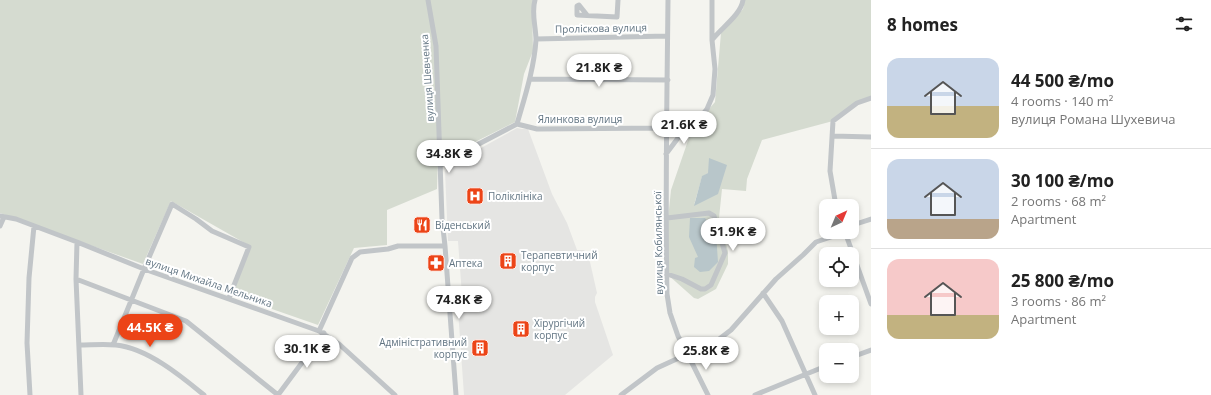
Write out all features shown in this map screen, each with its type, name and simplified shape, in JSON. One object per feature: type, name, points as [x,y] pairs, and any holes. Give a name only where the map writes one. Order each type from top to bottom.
[{"type":"street","name":"вулиця Шевченка","points":[[428,0],[436,46],[441,192],[456,395]]},
{"type":"street","points":[[441,164],[517,124],[530,80],[536,39],[533,6],[535,0]]},
{"type":"street","points":[[587,15],[618,17],[618,0]]},
{"type":"street","name":"вулиця Кобилянської","points":[[668,0],[668,80],[666,128],[667,294],[670,313],[678,336],[708,395]]},
{"type":"street","points":[[666,154],[681,134],[698,120],[707,109],[713,95],[715,69],[712,40],[712,0]]},
{"type":"street","points":[[712,40],[736,15],[742,5],[743,0]]},
{"type":"street","name":"Проліскова вулиця","points":[[536,39],[667,36]]},
{"type":"street","points":[[530,80],[668,80]]},
{"type":"street","points":[[835,199],[830,170],[833,121],[857,103],[871,98]]},
{"type":"street","name":"Ялинкова вулиця","points":[[517,124],[537,129],[666,128],[691,125]]},
{"type":"street","points":[[833,136],[871,137]]},
{"type":"street","points":[[113,345],[172,204],[212,231],[249,247],[229,298]]},
{"type":"street","points":[[667,218],[711,213],[714,216],[725,253],[711,284],[705,289],[701,289],[682,279],[667,274]]},
{"type":"street","points":[[0,226],[2,217]]},
{"type":"street","name":"вулиця Михайла Мельника","points":[[2,217],[34,226],[144,269],[322,332],[339,344],[395,395]]},
{"type":"street","points":[[859,223],[871,219]]},
{"type":"street","points":[[30,395],[27,343],[29,278],[34,226]]},
{"type":"street","points":[[621,395],[657,368],[718,340],[731,330],[776,279],[816,242],[825,239]]},
{"type":"street","points":[[848,239],[871,304]]},
{"type":"street","points":[[77,242],[76,279],[82,395]]},
{"type":"street","points":[[76,279],[186,320],[278,395],[322,332],[352,258],[360,252],[388,249],[398,246],[445,246]]},
{"type":"street","points":[[763,293],[782,320],[815,395]]},
{"type":"street","points":[[79,345],[113,345],[132,349],[166,366],[204,395]]},
{"type":"street","points":[[859,354],[871,350]]},
{"type":"street","points":[[755,395],[819,369]]},
{"type":"shaded area","points":[[0,0],[533,0],[533,51],[524,74],[515,122],[443,158],[438,157],[437,189],[387,210],[387,245],[354,248],[318,325],[232,295],[250,246],[171,201],[143,264],[0,213]]},
{"type":"shaded area","points":[[745,0],[871,0],[871,98],[857,103],[833,121],[762,140],[747,179],[746,191],[722,189],[719,218],[728,251],[728,264],[716,289],[698,299],[694,298],[667,274],[666,238],[671,190],[692,129],[715,102],[721,33],[743,9]],"holes":[[[708,173],[694,205],[702,177]]]},
{"type":"shaded area","points":[[517,128],[528,129],[552,194],[567,223],[577,250],[584,250],[590,262],[597,293],[595,302],[613,355],[565,395],[464,395],[458,310],[463,309],[458,241],[448,241],[445,171],[452,164]]},
{"type":"shaded area","points":[[709,158],[727,165],[718,194],[694,206],[702,176],[708,173]]},
{"type":"shaded area","points":[[690,218],[705,218],[716,233],[718,262],[709,271],[700,272],[694,267],[695,258],[698,257],[689,237]]},
{"type":"place","name":"Поліклініка","points":[[475,196]]},
{"type":"place","name":"Віденський","points":[[422,225]]},
{"type":"place","name":"Терапевтичний корпус","points":[[508,261]]},
{"type":"place","name":"Аптека","points":[[436,263]]},
{"type":"place","name":"Хірургічий корпус","points":[[521,329]]},
{"type":"place","name":"Адміністративний корпус","points":[[480,348]]}]
